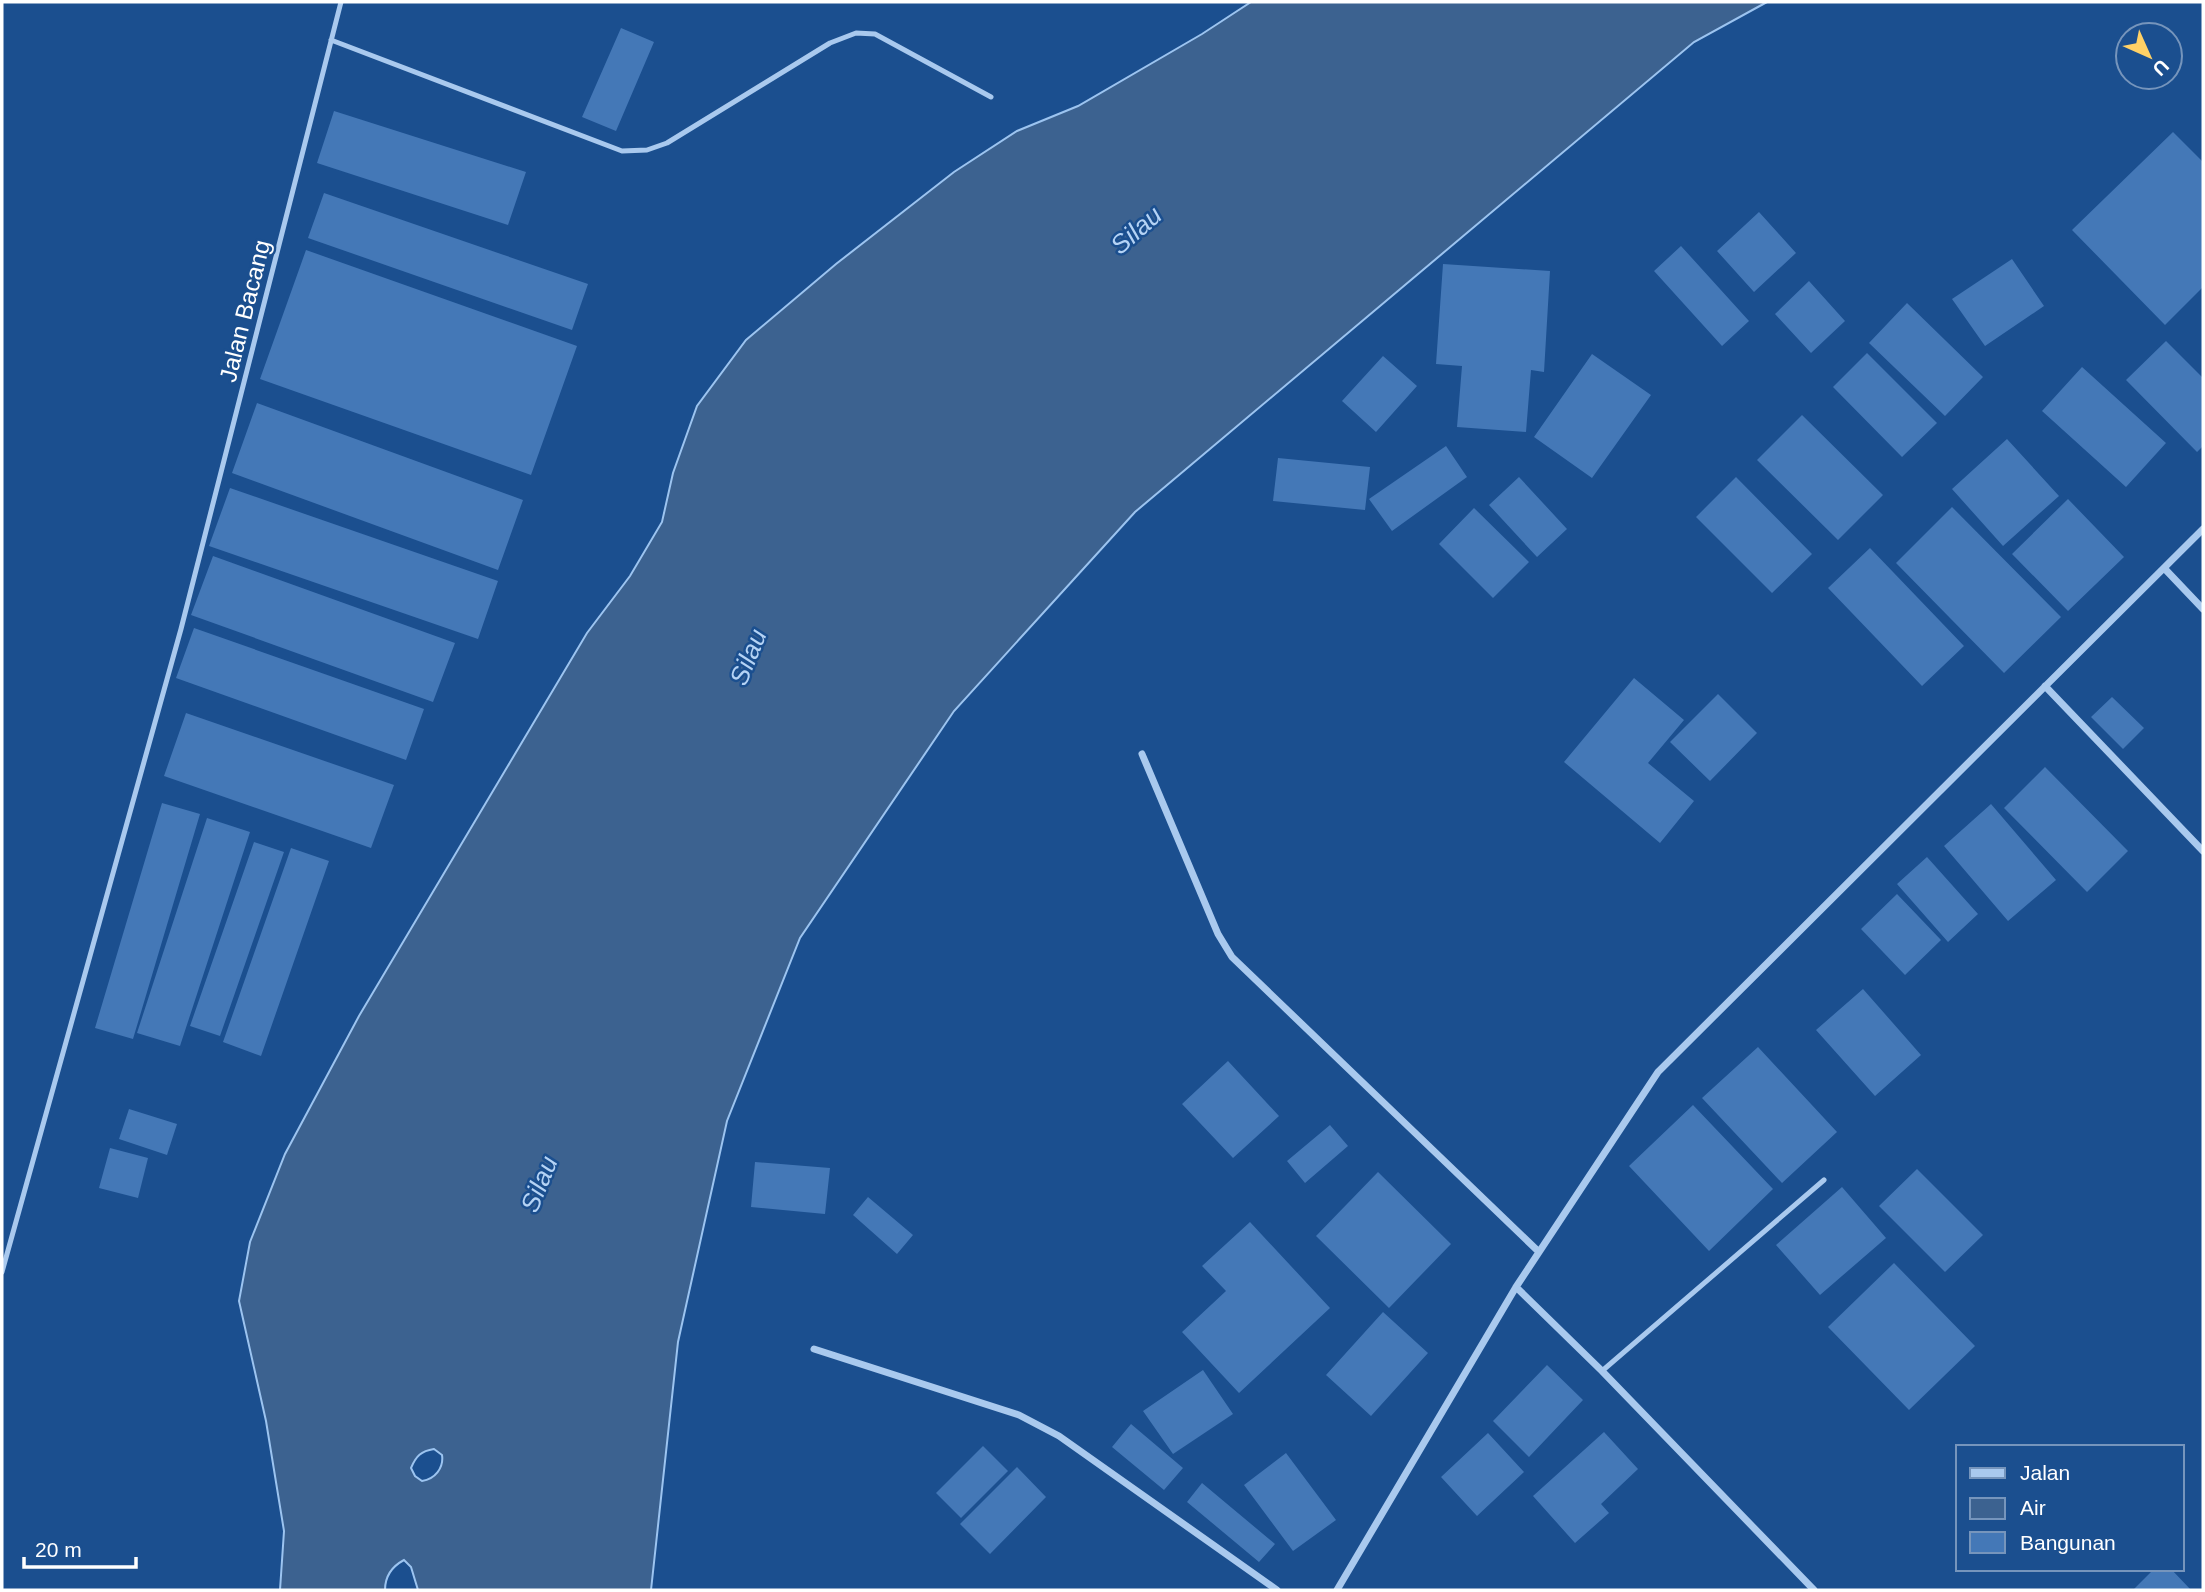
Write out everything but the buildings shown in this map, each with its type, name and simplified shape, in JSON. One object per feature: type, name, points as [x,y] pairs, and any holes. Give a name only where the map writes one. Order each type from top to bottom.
[{"type":"street","points":[[1337,1590],[1516,1287],[1658,1072],[2203,529]]},
{"type":"street","points":[[2164,568],[2203,609]]},
{"type":"street","points":[[2045,686],[2203,851]]},
{"type":"street","points":[[1142,754],[1218,934],[1232,957],[1539,1252]]},
{"type":"street","points":[[1516,1287],[1602,1371],[1814,1590]]},
{"type":"street","points":[[814,1349],[1020,1415],[1059,1436],[1277,1590]]},
{"type":"lane","name":"Jalan Bacang","points":[[2,1272],[181,629],[341,2]]},
{"type":"lane","points":[[331,40],[622,151],[647,150],[667,143],[830,43],[856,33],[875,34],[991,97]]},
{"type":"lane","points":[[1602,1371],[1824,1180]]},
{"type":"water","name":"Silau","points":[[1251,2],[1767,2],[1694,42],[1135,512],[954,711],[800,938],[727,1121],[678,1342],[651,1590],[418,1590],[411,1567],[404,1560],[390,1572],[385,1590],[280,1590],[284,1531],[266,1421],[239,1301],[250,1242],[285,1154],[359,1016],[587,633],[630,576],[662,522],[673,473],[697,406],[746,340],[836,264],[954,172],[1017,131],[1078,106],[1202,34]],"holes":[[[434,1449],[442,1455],[442,1464],[435,1475],[422,1481],[415,1476],[411,1468],[420,1455]]]}]
